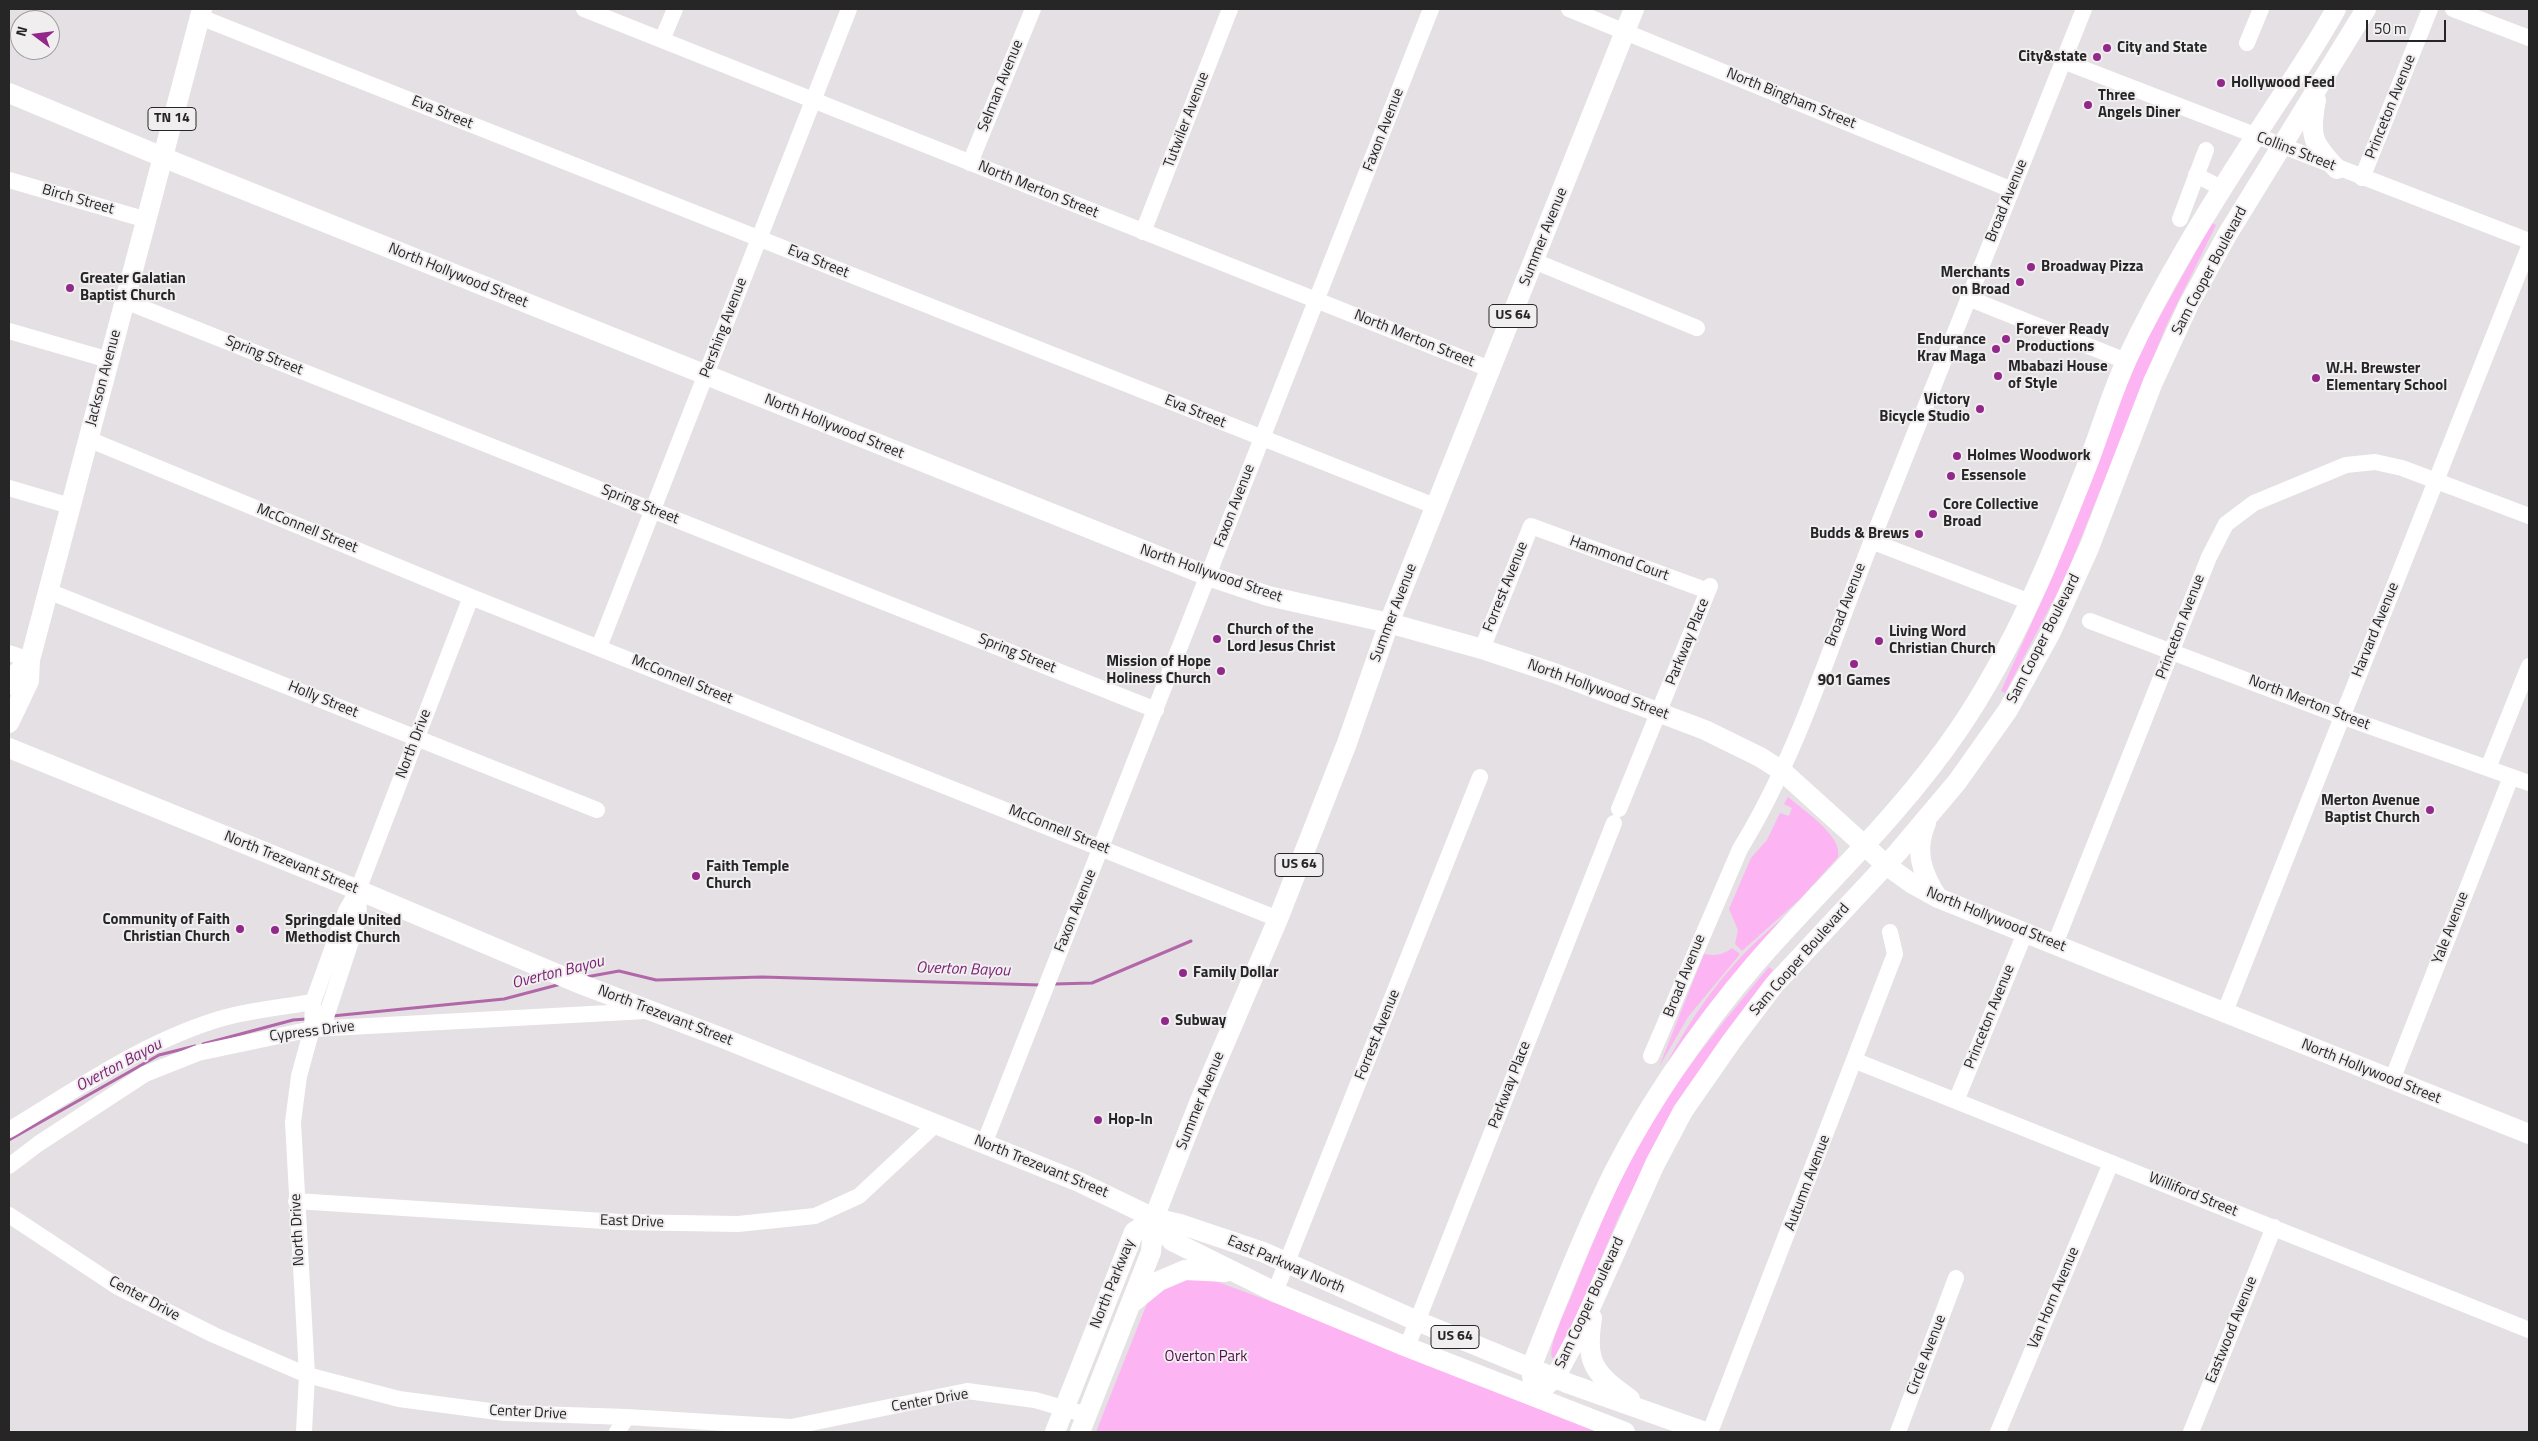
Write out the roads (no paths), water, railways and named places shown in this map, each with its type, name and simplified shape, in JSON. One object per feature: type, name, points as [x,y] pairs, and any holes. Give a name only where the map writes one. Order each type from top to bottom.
[{"type":"main road","name":"Summer Avenue","points":[[1154,1218],[1199,1103],[1278,919],[1347,743],[1389,623],[1437,508],[1634,9]]},
{"type":"main road","name":"Sam Cooper Boulevard","points":[[1534,1396],[1531,1368],[1609,1183],[1644,1119],[1695,1042],[1753,966],[1912,793],[1960,728],[1993,673],[2030,602],[2051,556],[2126,361],[2161,295],[2223,188],[2255,136],[2319,41],[2336,9]]},
{"type":"main road","name":"Sam Cooper Boulevard","points":[[1534,1396],[1555,1378],[1579,1334],[1655,1164],[1683,1111],[1774,985],[1886,865],[1930,814],[1957,782],[2008,710],[2050,634],[2089,548],[2153,382],[2189,304],[2226,235],[2366,9]]},
{"type":"main road","name":"Jackson Avenue","points":[[10,720],[29,681],[30,660],[201,13]]},
{"type":"main road","points":[[2318,89],[2312,127],[2318,148],[2338,169]]},
{"type":"main road","name":"North Hollywood Street","points":[[9,93],[162,157],[705,376],[1208,576],[1268,596],[1389,623],[1482,648],[1705,730],[1760,757],[1782,771],[1886,865],[1938,898],[2224,1014],[2529,1134]]},
{"type":"main road","points":[[9,686],[12,678],[30,660]]},
{"type":"main road","points":[[10,720],[18,739],[33,758]]},
{"type":"main road","name":"North Trezevant Street","points":[[9,748],[358,890],[575,981],[720,1037],[1088,1186],[1154,1218]]},
{"type":"main road","points":[[1930,814],[1920,840],[1920,856],[1928,883],[1938,898]]},
{"type":"main road","name":"East Parkway North","points":[[1154,1218],[1180,1224],[1263,1252],[1417,1322],[1555,1378],[1705,1432]]},
{"type":"main road","name":"East Parkway North","points":[[1154,1218],[1172,1241],[1275,1292],[1407,1347],[1625,1432]]},
{"type":"main road","name":"North Parkway","points":[[1083,1424],[1151,1252],[1154,1218]]},
{"type":"main road","name":"North Parkway","points":[[1055,1432],[1134,1232],[1154,1218]]},
{"type":"main road","points":[[1130,1304],[1159,1281],[1185,1270],[1234,1272]]},
{"type":"main road","points":[[1595,1295],[1588,1341],[1590,1360],[1599,1374],[1613,1387],[1651,1413]]},
{"type":"street","name":"North Merton Street","points":[[584,9],[1492,370]]},
{"type":"street","points":[[662,40],[675,9]]},
{"type":"street","name":"Pershing Avenue","points":[[599,647],[849,9]]},
{"type":"street","name":"Selman Avenue","points":[[970,163],[1033,9]]},
{"type":"street","name":"Tutwiler Avenue","points":[[1143,232],[1230,9]]},
{"type":"street","name":"Faxon Avenue","points":[[984,1144],[1431,9]]},
{"type":"street","name":"North Bingham Street","points":[[1570,9],[2012,190]]},
{"type":"street","name":"Broad Avenue","points":[[1651,1056],[1740,849],[1758,819],[1782,771],[1871,541],[2084,9]]},
{"type":"street","points":[[2247,43],[2261,9]]},
{"type":"street","name":"Princeton Avenue","points":[[2362,178],[2430,9]]},
{"type":"street","points":[[2453,9],[2529,38]]},
{"type":"street","name":"Eva Street","points":[[201,13],[758,238],[1437,508]]},
{"type":"street","name":"Collins Street","points":[[2063,61],[2529,242]]},
{"type":"street","points":[[2180,219],[2206,150]]},
{"type":"street","points":[[2196,175],[2223,188]]},
{"type":"street","name":"Birch Street","points":[[9,180],[147,220]]},
{"type":"street","name":"Harvard Avenue","points":[[2224,1014],[2529,247]]},
{"type":"street","points":[[1534,261],[1697,328]]},
{"type":"street","points":[[1968,298],[2126,361]]},
{"type":"street","name":"Spring Street","points":[[125,301],[1156,710]]},
{"type":"street","points":[[9,331],[109,360]]},
{"type":"street","name":"McConnell Street","points":[[88,439],[471,597],[1278,919]]},
{"type":"street","name":"Princeton Avenue","points":[[2055,944],[2209,557],[2226,524],[2254,503],[2346,465],[2375,462],[2437,480]]},
{"type":"street","points":[[2437,480],[2529,516]]},
{"type":"street","points":[[9,488],[70,506]]},
{"type":"street","name":"Hammond Court","points":[[1531,526],[1709,589]]},
{"type":"street","name":"Forrest Avenue","points":[[1482,648],[1531,526]]},
{"type":"street","points":[[1871,541],[2030,602]]},
{"type":"street","name":"Parkway Place","points":[[1407,1347],[1616,816],[1660,713],[1709,589]]},
{"type":"street","name":"Holly Street","points":[[48,591],[597,810]]},
{"type":"street","name":"North Drive","points":[[304,1432],[307,1375],[292,1122],[299,1076],[316,1017],[359,917],[358,890],[471,597]]},
{"type":"street","name":"North Merton Street","points":[[2090,621],[2342,716],[2529,783]]},
{"type":"street","points":[[9,653],[30,660]]},
{"type":"street","points":[[2488,768],[2529,666]]},
{"type":"street","name":"Forrest Avenue","points":[[1275,1292],[1480,777]]},
{"type":"street","name":"Yale Avenue","points":[[2392,1080],[2511,777]]},
{"type":"street","name":"Autumn Avenue","points":[[1710,1432],[1856,1061],[1895,954],[1890,932]]},
{"type":"street","name":"Princeton Avenue","points":[[1956,1101],[2025,933]]},
{"type":"street","name":"Cypress Drive","points":[[9,1130],[115,1066],[171,1038],[224,1018],[649,1011]]},
{"type":"street","name":"Cypress Drive","points":[[9,1166],[38,1144],[145,1074],[198,1053],[316,1017]]},
{"type":"street","name":"Williford Street","points":[[1856,1061],[2529,1330]]},
{"type":"street","name":"East Drive","points":[[296,1200],[620,1222],[738,1224],[815,1216],[859,1196],[936,1124]]},
{"type":"street","name":"Van Horn Avenue","points":[[1998,1432],[2111,1163]]},
{"type":"street","name":"Center Drive","points":[[9,1215],[118,1287],[214,1335],[307,1375],[399,1399],[505,1413],[627,1417],[791,1427],[968,1391],[1035,1400],[1064,1407],[1083,1424]]},
{"type":"street","name":"Eastwood Avenue","points":[[2191,1432],[2274,1227]]},
{"type":"street","name":"Circle Avenue","points":[[1898,1432],[1956,1278]]},
{"type":"street","points":[[617,1432],[627,1417]]},
{"type":"waterway","name":"Overton Bayou","points":[[1054,984],[1092,983],[1191,941]]},
{"type":"waterway","name":"Overton Bayou","points":[[586,977],[619,971],[656,980],[762,977],[1040,985]]},
{"type":"waterway","name":"Overton Bayou","points":[[332,1016],[504,999],[561,984]]},
{"type":"waterway","name":"Overton Bayou","points":[[203,1044],[293,1020],[306,1019]]},
{"type":"waterway","name":"Overton Bayou","points":[[9,1140],[159,1055],[195,1046]]},
{"type":"place","name":"City and State","points":[[2107,48]]},
{"type":"place","name":"City&state","points":[[2097,57]]},
{"type":"place","name":"Hollywood Feed","points":[[2221,83]]},
{"type":"place","name":"Three Angels Diner","points":[[2088,105]]},
{"type":"place","name":"Broadway Pizza","points":[[2031,267]]},
{"type":"place","name":"Merchants on Broad","points":[[2020,282]]},
{"type":"place","name":"Greater Galatian Baptist Church","points":[[70,288]]},
{"type":"place","name":"Forever Ready Productions","points":[[2006,339]]},
{"type":"place","name":"Endurance Krav Maga","points":[[1996,349]]},
{"type":"place","name":"Mbabazi House of Style","points":[[1998,376]]},
{"type":"place","name":"W.H. Brewster Elementary School","points":[[2316,378]]},
{"type":"place","name":"Victory Bicycle Studio","points":[[1980,409]]},
{"type":"place","name":"Holmes Woodwork","points":[[1957,456]]},
{"type":"place","name":"Essensole","points":[[1951,476]]},
{"type":"place","name":"Core Collective Broad","points":[[1933,514]]},
{"type":"place","name":"Budds & Brews","points":[[1919,534]]},
{"type":"place","name":"Church of the Lord Jesus Christ","points":[[1217,639]]},
{"type":"place","name":"Living Word Christian Church","points":[[1879,641]]},
{"type":"place","name":"901 Games","points":[[1854,664]]},
{"type":"place","name":"Mission of Hope Holiness Church","points":[[1221,671]]},
{"type":"place","name":"Merton Avenue Baptist Church","points":[[2430,810]]},
{"type":"place","name":"Faith Temple Church","points":[[696,876]]},
{"type":"place","name":"Community of Faith Christian Church","points":[[240,929]]},
{"type":"place","name":"Springdale United Methodist Church","points":[[275,930]]},
{"type":"place","name":"Family Dollar","points":[[1183,973]]},
{"type":"place","name":"Subway","points":[[1165,1021]]},
{"type":"place","name":"Hop-In","points":[[1098,1120]]},
{"type":"park label","name":"Overton Park","points":[[1206,1357]]}]
